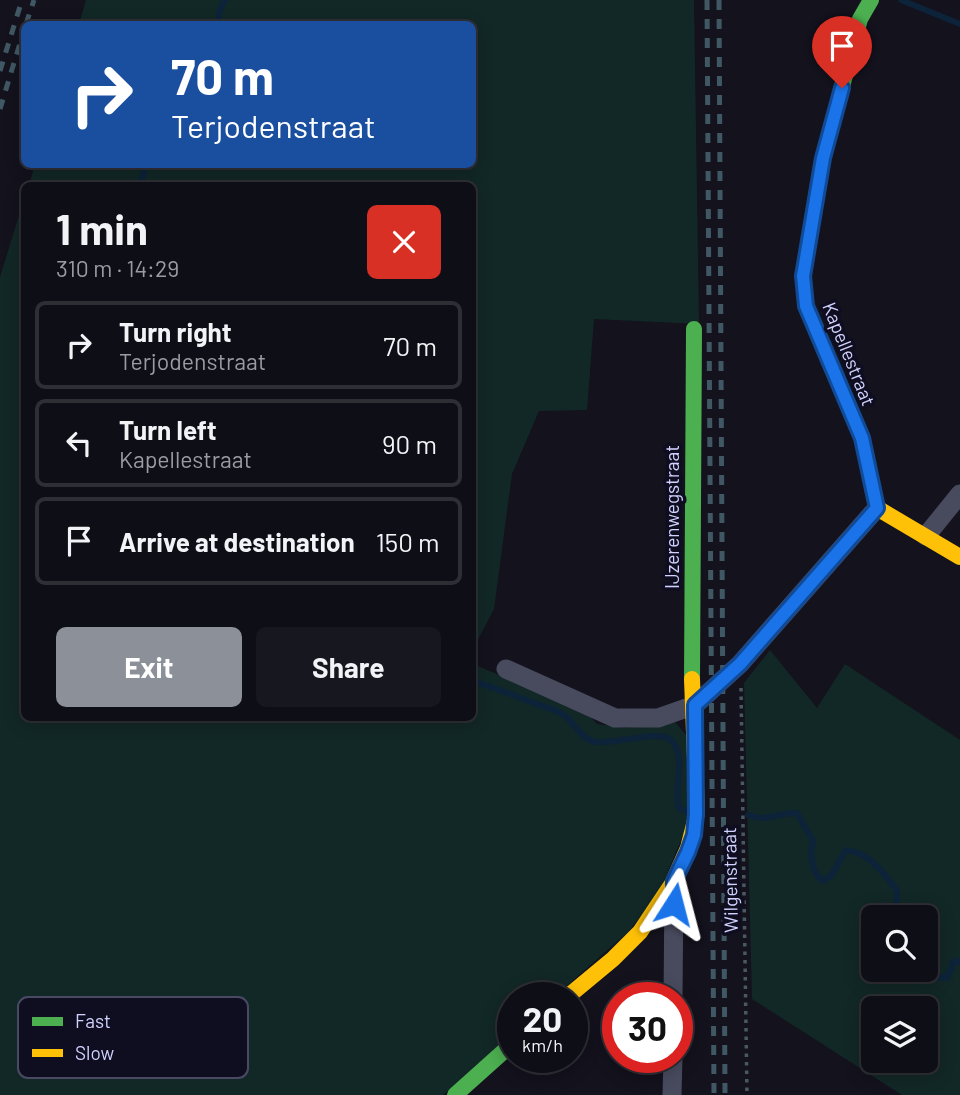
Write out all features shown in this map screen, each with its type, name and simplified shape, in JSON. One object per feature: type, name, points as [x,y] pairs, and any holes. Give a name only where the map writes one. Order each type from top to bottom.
[{"type":"street","name":"Kapellestraat","points":[[871,0],[860,19],[823,158],[803,276],[806,306],[862,438],[877,508]]},
{"type":"street","name":"IJzerenwegstraat","points":[[585,982],[629,944],[674,881],[694,835],[694,329]]},
{"type":"street","points":[[926,536],[960,494]]},
{"type":"street","points":[[506,669],[615,718],[658,718],[695,705],[740,664],[877,508],[960,557]]},
{"type":"street","points":[[673,982],[674,881]]},
{"type":"street","points":[[455,1095],[497,1057]]},
{"type":"street","points":[[672,1095],[673,1073]]},
{"type":"path","name":"Wilgenstraat","points":[[740,664],[747,1095]]},
{"type":"green space","points":[[86,0],[694,0],[699,324],[594,319],[587,410],[539,411],[512,474],[494,609],[476,643],[476,182],[30,182],[34,168],[476,168],[476,21],[80,21]]},
{"type":"green space","points":[[21,209],[21,721],[476,721],[476,665],[586,712],[597,724],[626,728],[675,722],[687,736],[687,826],[658,895],[628,932],[571,982],[497,982],[497,1048],[443,1095],[0,1095],[0,277]]},
{"type":"green space","points":[[770,650],[817,708],[845,664],[960,740],[960,1095],[902,1095],[868,1073],[938,1073],[938,996],[861,996],[861,1069],[752,999],[744,683]]},
{"type":"waterway","points":[[218,21],[225,0]]},
{"type":"waterway","points":[[901,0],[960,24]]},
{"type":"waterway","points":[[142,182],[145,168]]},
{"type":"waterway","points":[[476,682],[560,713],[586,738],[596,742],[656,736],[671,740],[679,755],[679,808],[687,812]]},
{"type":"waterway","points":[[748,815],[767,818],[797,813],[813,841],[812,862],[822,881],[831,876],[846,850],[854,852],[869,859],[881,870],[897,890],[896,905]]},
{"type":"waterway","points":[[938,975],[947,978],[954,961],[960,962]]},
{"type":"railway","points":[[0,71],[22,0]]},
{"type":"railway","points":[[27,21],[34,0]]},
{"type":"railway","points":[[707,0],[714,1095]]},
{"type":"railway","points":[[719,0],[725,1095]]},
{"type":"railway","points":[[0,109],[21,40]]},
{"type":"traffic: fast","points":[[871,0],[860,19],[823,158],[803,276],[806,306],[862,438],[872,485]]},
{"type":"traffic: fast","points":[[692,679],[694,329]]},
{"type":"traffic: fast","points":[[455,1095],[497,1057]]},
{"type":"traffic: slow","points":[[872,485],[877,508],[960,557]]},
{"type":"traffic: slow","points":[[585,982],[640,932],[672,884],[688,848],[697,813],[692,679]]},
{"type":"route","points":[[674,904],[674,881],[694,835],[695,705],[740,664],[877,508],[862,438],[806,306],[803,276],[823,158],[842,88]]}]
